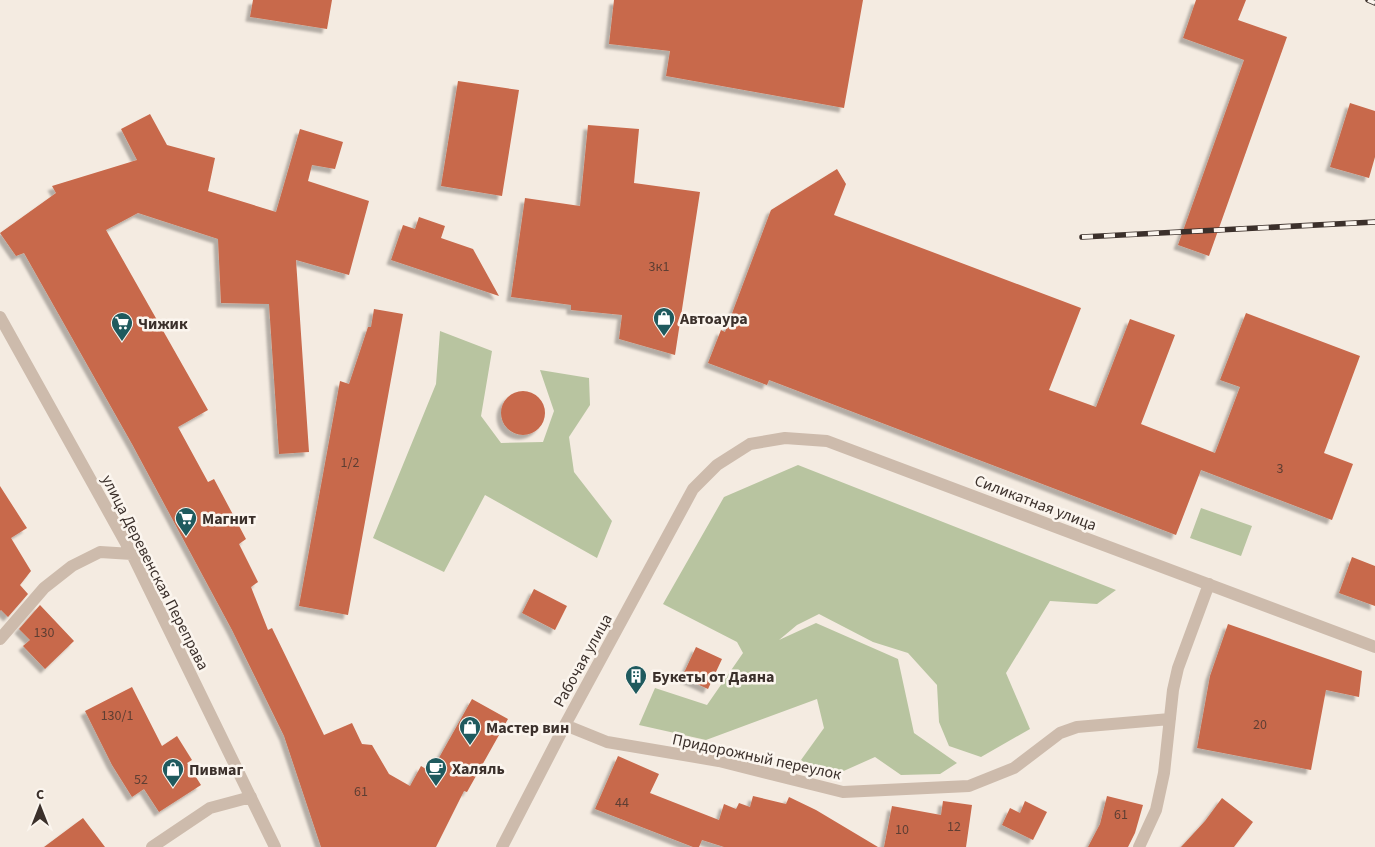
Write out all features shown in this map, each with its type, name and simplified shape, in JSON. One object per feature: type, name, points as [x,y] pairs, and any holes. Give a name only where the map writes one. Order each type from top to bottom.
[{"type":"street","name":"улица Деревенская Переправа","points":[[0,317],[132,554],[275,847]]},
{"type":"street","name":"Силикатная улица","points":[[693,489],[717,465],[750,444],[785,438],[827,441],[1375,647]]},
{"type":"street","name":"Рабочая улица","points":[[502,847],[564,725],[693,489]]},
{"type":"street","points":[[0,639],[44,588],[72,566],[100,552],[132,554]]},
{"type":"street","points":[[1139,847],[1156,810],[1164,773],[1172,690],[1178,668],[1209,584]]},
{"type":"street","name":"Придорожный переулок","points":[[564,725],[607,742],[719,761],[842,792],[969,786],[1014,768],[1060,732],[1077,727],[1170,719]]},
{"type":"street","points":[[152,847],[210,808],[251,797]]},
{"type":"green space","points":[[440,331],[492,351],[481,416],[501,443],[543,442],[554,411],[540,370],[589,378],[590,405],[569,437],[574,472],[612,521],[597,558],[485,495],[444,572],[373,538],[436,384]]},
{"type":"green space","points":[[798,465],[1116,590],[1097,604],[1050,601],[1006,673],[1030,729],[981,757],[949,746],[939,722],[937,685],[908,653],[873,642],[819,614],[797,625],[779,640],[816,623],[898,659],[914,733],[957,763],[940,774],[901,775],[875,757],[828,778],[801,760],[824,728],[817,699],[706,740],[639,725],[655,688],[707,705],[743,653],[737,642],[663,604],[724,497]]},
{"type":"green space","points":[[1201,508],[1252,526],[1241,556],[1190,538]]},
{"type":"building","points":[[253,0],[332,0],[327,29],[250,17]]},
{"type":"building","points":[[614,0],[863,0],[844,108],[666,76],[670,51],[609,44]]},
{"type":"building","points":[[1196,0],[1246,0],[1238,20],[1287,37],[1209,256],[1178,245],[1244,60],[1183,38]]},
{"type":"building","points":[[458,81],[519,90],[502,196],[441,186]]},
{"type":"building","points":[[1350,103],[1375,111],[1375,157],[1369,178],[1330,167]]},
{"type":"building","points":[[150,114],[167,145],[215,158],[208,191],[276,212],[300,129],[343,142],[335,169],[312,165],[308,181],[369,201],[349,275],[296,260],[309,452],[279,454],[269,304],[221,303],[218,239],[138,213],[106,230],[208,410],[178,427],[208,482],[214,479],[246,539],[239,544],[258,582],[251,587],[268,630],[272,628],[324,735],[352,723],[362,744],[372,745],[389,774],[410,786],[421,766],[431,772],[472,699],[508,719],[467,792],[464,791],[436,847],[321,847],[284,736],[232,630],[132,444],[24,253],[16,256],[0,233],[56,193],[52,186],[137,160],[121,129]]},
{"type":"building","points":[[588,125],[639,129],[634,183],[700,192],[675,355],[619,339],[622,315],[571,310],[571,305],[511,297],[525,198],[580,206]]},
{"type":"building","points":[[837,169],[846,184],[834,215],[1081,308],[1049,390],[1096,407],[1130,319],[1175,335],[1141,424],[1215,453],[1240,387],[1220,380],[1246,313],[1360,356],[1324,453],[1353,464],[1332,520],[1201,470],[1176,535],[769,380],[767,385],[708,363],[721,330],[725,332],[771,210]]},
{"type":"building","points":[[419,217],[445,226],[441,238],[473,249],[499,296],[391,260],[403,225],[415,229]]},
{"type":"building","points":[[374,309],[403,314],[348,615],[299,606],[340,381],[349,384],[368,327],[371,327]]},
{"type":"building","points":[[519,391],[527,391],[539,397],[545,413],[539,429],[527,435],[519,435],[507,429],[501,417],[501,409],[507,397]]},
{"type":"building","points":[[0,486],[27,528],[11,538],[31,571],[20,585],[28,594],[8,617],[0,611]]},
{"type":"building","points":[[1352,557],[1375,566],[1375,606],[1339,593]]},
{"type":"building","points":[[534,589],[567,606],[555,630],[522,613]]},
{"type":"building","points":[[40,605],[74,641],[45,669],[23,646],[30,640],[19,629]]},
{"type":"building","points":[[1228,624],[1362,671],[1359,697],[1326,690],[1311,770],[1197,748],[1210,676]]},
{"type":"building","points":[[696,647],[722,659],[708,689],[682,677]]},
{"type":"building","points":[[132,687],[162,746],[177,736],[192,760],[187,763],[201,785],[159,812],[144,789],[132,797],[112,765],[85,711]]},
{"type":"building","points":[[618,756],[659,774],[650,793],[719,820],[724,804],[736,809],[739,803],[750,807],[753,796],[786,804],[789,797],[816,810],[878,847],[724,847],[702,840],[699,847],[693,847],[595,809]]},
{"type":"building","points":[[1107,796],[1143,805],[1135,833],[1128,847],[1088,847],[1100,824]]},
{"type":"building","points":[[1222,798],[1253,822],[1234,847],[1181,847],[1205,821]]},
{"type":"building","points":[[943,801],[972,805],[966,847],[884,847],[892,806],[941,815]]},
{"type":"building","points":[[1025,801],[1047,812],[1033,840],[1002,825],[1010,808],[1020,813]]},
{"type":"building","points":[[83,818],[105,847],[44,847]]},
{"type":"railway","points":[[1368,0],[1375,3]]},
{"type":"railway","points":[[1082,237],[1375,222]]},
{"type":"place","name":"Автоаура","points":[[664,337]]},
{"type":"place","name":"Чижик","points":[[122,342]]},
{"type":"place","name":"Магнит","points":[[186,537]]},
{"type":"place","name":"Букеты от Даяна","points":[[636,695]]},
{"type":"place","name":"Мастер вин","points":[[470,746]]},
{"type":"place","name":"Халяль","points":[[436,787]]},
{"type":"place","name":"Пивмаг","points":[[173,788]]}]
